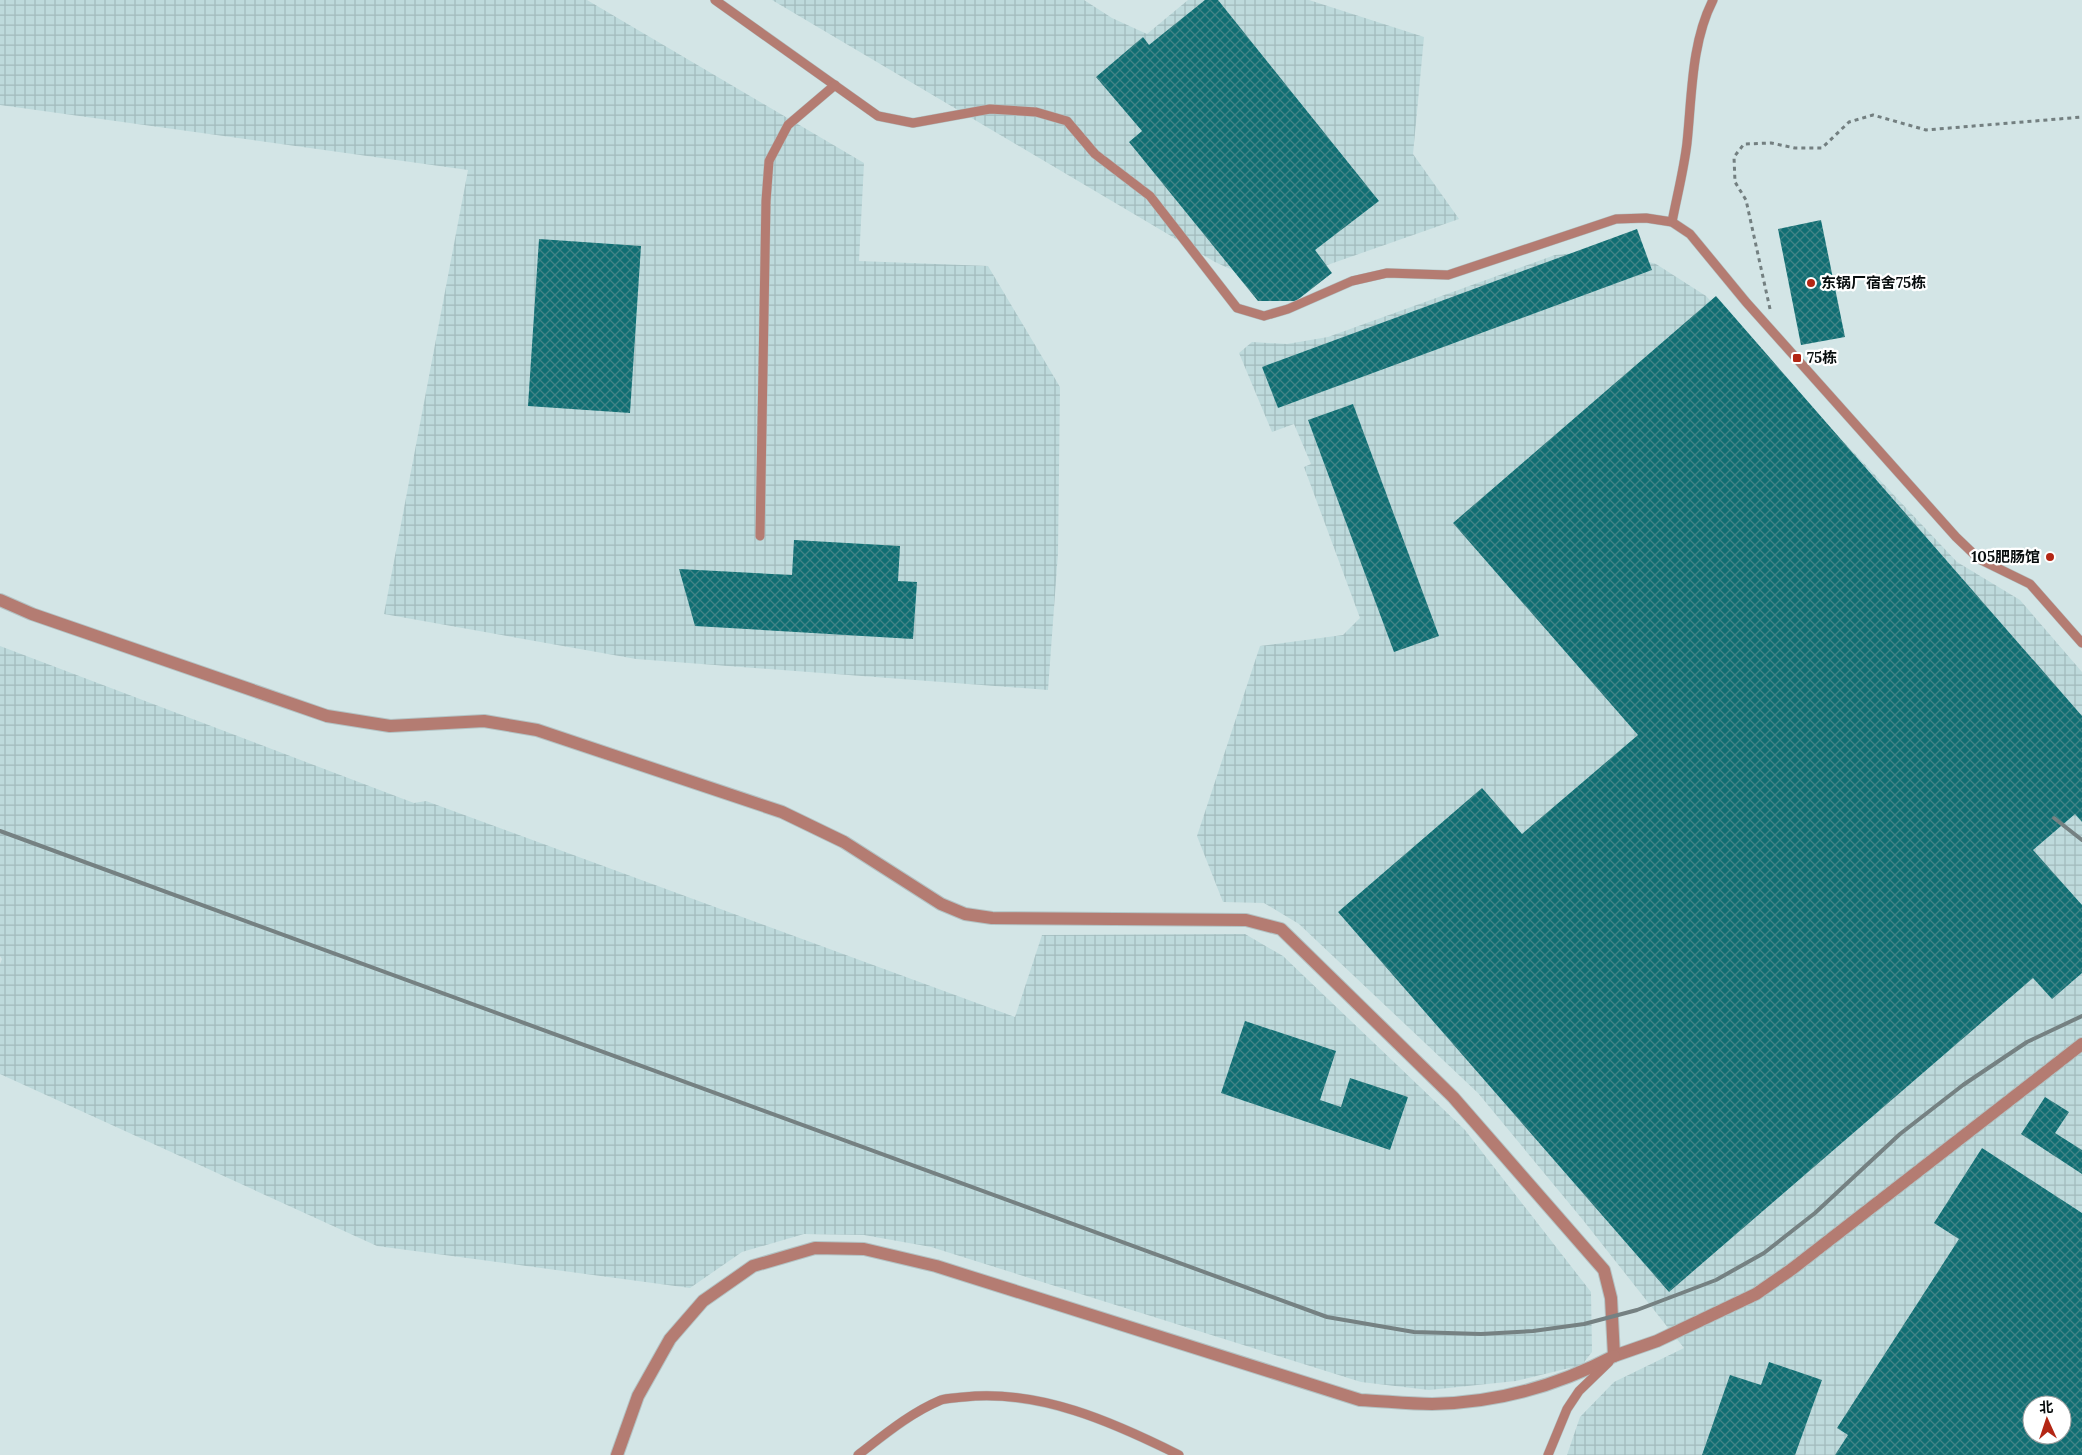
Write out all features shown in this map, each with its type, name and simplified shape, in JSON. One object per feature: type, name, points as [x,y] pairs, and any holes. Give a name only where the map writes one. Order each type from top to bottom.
[{"type":"street","points":[[0,600],[32,614],[328,716],[390,726],[484,721],[537,730],[782,812],[844,842],[940,904],[965,914],[992,918],[1246,920],[1280,929],[1453,1097],[1604,1270],[1611,1298],[1614,1356]]},
{"type":"street","points":[[617,1455],[638,1396],[670,1339],[703,1301],[753,1266],[815,1248],[864,1249],[936,1266],[1360,1400],[1432,1404],[1487,1400],[1531,1391],[1583,1372],[1614,1356],[1657,1341],[1756,1294],[1792,1269],[2082,1044]]},
{"type":"lane","points":[[715,0],[878,116],[913,123],[990,109],[1036,112],[1067,121],[1095,154],[1150,196],[1237,308],[1264,316],[1288,309],[1352,281],[1387,273],[1448,276],[1616,219],[1646,218],[1672,222],[1690,234],[1746,302],[1956,537],[1979,559],[2030,584],[2082,643]]},
{"type":"lane","points":[[1672,222],[1687,145],[1693,74],[1706,14],[1713,0]]},
{"type":"lane","points":[[760,536],[766,201],[769,161],[788,125],[835,85]]},
{"type":"lane","points":[[1548,1455],[1566,1409],[1579,1391],[1614,1356]]},
{"type":"lane","points":[[858,1455],[895,1426],[942,1400],[978,1396],[1021,1398],[1083,1413],[1137,1434],[1179,1455]]},
{"type":"path","points":[[1775,334],[1746,200],[1735,182],[1734,157],[1744,144],[1771,143],[1796,148],[1822,148],[1849,122],[1873,115],[1926,130],[2082,117]]},
{"type":"shaded area","points":[[0,0],[587,0],[864,163],[859,261],[988,266],[1060,387],[1058,553],[1048,690],[636,659],[384,614],[468,170],[0,105]]},
{"type":"shaded area","points":[[772,0],[1084,0],[1112,18],[1147,34],[1188,0],[1309,0],[1424,37],[1413,154],[1459,219],[1313,270],[1239,273],[1215,262]]},
{"type":"shaded area","points":[[1608,250],[1656,264],[1706,296],[1957,562],[2020,600],[2082,672],[2082,1455],[1567,1455],[1580,1417],[1614,1382],[1684,1348],[1583,1220],[1478,1093],[1299,924],[1264,903],[1223,902],[1197,836],[1260,646],[1343,635],[1360,618],[1304,467],[1311,464],[1294,424],[1272,432],[1239,353],[1252,342],[1287,344],[1328,337],[1555,255]]},
{"type":"shaded area","points":[[0,646],[414,803],[426,801],[1015,1017],[1042,935],[1245,934],[1283,956],[1465,1130],[1591,1292],[1592,1352],[1582,1365],[1516,1381],[1429,1390],[1361,1382],[931,1247],[864,1235],[804,1234],[742,1252],[690,1288],[377,1246],[0,1074],[0,964],[2,959],[0,956]]},
{"type":"building","points":[[1205,0],[1218,0],[1379,201],[1315,250],[1332,273],[1296,301],[1258,301],[1129,142],[1142,131],[1096,77],[1143,37],[1149,45]]},
{"type":"building","name":"东锅厂宿舍75栋","points":[[1821,220],[1845,337],[1801,345],[1778,229]]},
{"type":"building","points":[[1637,229],[1652,270],[1278,408],[1262,367]]},
{"type":"building","points":[[539,239],[641,246],[630,413],[528,406]]},
{"type":"building","points":[[1716,296],[2082,716],[2082,822],[2075,814],[2033,850],[2082,905],[2082,973],[2052,999],[2033,978],[1669,1292],[1338,912],[1482,788],[1522,834],[1638,735],[1453,523]]},
{"type":"building","points":[[1353,404],[1439,636],[1394,652],[1308,420]]},
{"type":"building","points":[[794,540],[900,546],[898,581],[917,582],[913,639],[695,626],[679,569],[792,575]]},
{"type":"building","points":[[1245,1021],[1336,1051],[1320,1100],[1341,1107],[1350,1078],[1408,1097],[1390,1150],[1221,1093]]},
{"type":"building","points":[[2045,1097],[2069,1112],[2055,1133],[2082,1150],[2082,1174],[2021,1134]]},
{"type":"building","points":[[1982,1148],[2082,1213],[2082,1455],[1835,1455],[1848,1435],[1837,1428],[1959,1239],[1934,1223]]},
{"type":"building","points":[[1769,1362],[1822,1380],[1795,1455],[1702,1455],[1730,1375],[1761,1385]]},
{"type":"railway","points":[[2054,818],[2082,840]]},
{"type":"railway","points":[[0,831],[1327,1317],[1414,1332],[1481,1334],[1533,1331],[1584,1324],[1637,1310],[1716,1280],[1764,1253],[1815,1213],[1900,1134],[1963,1085],[2027,1042],[2082,1016]]},
{"type":"place","name":"东锅厂宿舍75栋","points":[[1811,283]]},
{"type":"place","name":"75栋","points":[[1797,358]]},
{"type":"place","name":"105肥肠馆","points":[[2050,557]]}]
